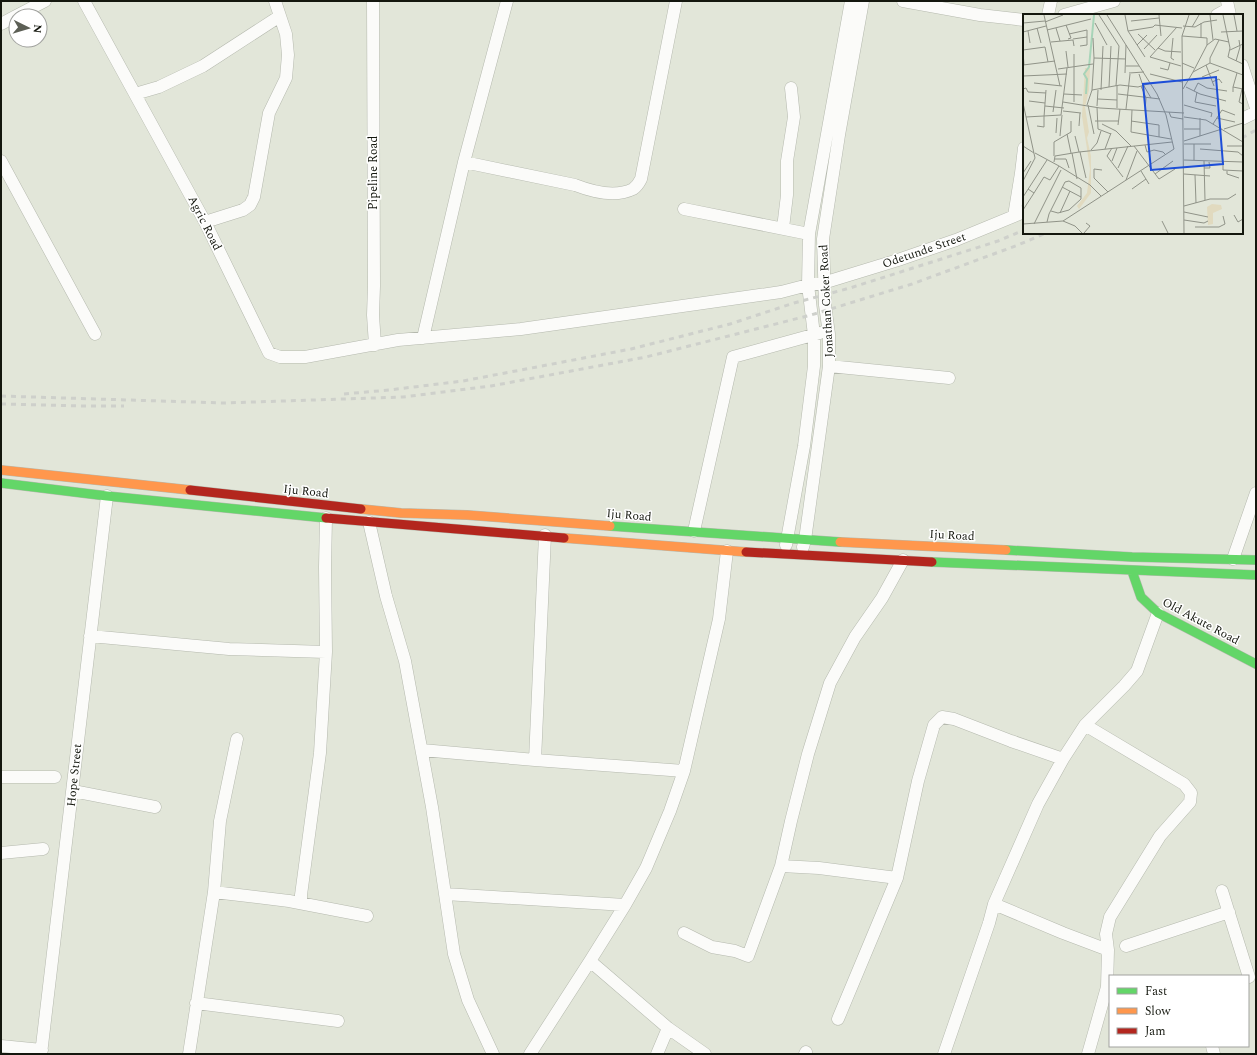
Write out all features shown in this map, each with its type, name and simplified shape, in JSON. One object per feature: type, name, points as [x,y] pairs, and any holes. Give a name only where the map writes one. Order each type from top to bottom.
[{"type":"main road","name":"Iju Road","points":[[1,470],[401,513],[468,515],[805,540],[1132,557],[1256,560]]},
{"type":"main road","name":"Iju Road","points":[[1,484],[369,522],[545,535],[727,551],[1132,571],[1256,574]]},
{"type":"main road","name":"Old Akute Road","points":[[1132,571],[1141,597],[1158,613],[1256,664]]},
{"type":"street","points":[[31,8],[45,1]]},
{"type":"street","name":"Agric Road","points":[[84,1],[205,222],[269,353],[280,357],[305,357],[375,345]]},
{"type":"street","points":[[205,222],[243,210],[250,205],[254,197],[269,113],[286,78],[288,56],[286,34],[275,1]]},
{"type":"street","name":"Pipeline Road","points":[[373,1],[373,315],[375,345]]},
{"type":"street","points":[[423,338],[464,162],[507,1]]},
{"type":"street","points":[[464,162],[613,194],[634,188],[641,180],[676,1]]},
{"type":"street","name":"Jonathan Coker Road","points":[[785,553],[804,446],[814,366],[814,335],[808,285],[809,234],[851,1]]},
{"type":"street","name":"Jonathan Coker Road","points":[[801,554],[805,540],[829,366],[829,330],[824,305],[823,239],[839,135],[863,1]]},
{"type":"street","points":[[903,1],[1023,20]]},
{"type":"street","points":[[1048,14],[1051,1]]},
{"type":"street","points":[[1068,14],[1114,1]]},
{"type":"street","points":[[1219,14],[1229,8]]},
{"type":"street","points":[[135,94],[159,87],[203,66],[280,16]]},
{"type":"street","points":[[1243,68],[1256,108]]},
{"type":"street","points":[[783,228],[787,195],[786,161],[794,117],[791,88]]},
{"type":"street","points":[[1243,118],[1256,112]]},
{"type":"street","points":[[1019,214],[1023,156]]},
{"type":"street","points":[[1,161],[95,334]]},
{"type":"street","points":[[684,209],[809,234]]},
{"type":"street","name":"Odetunde Street","points":[[375,345],[398,340],[521,329],[781,292],[823,283],[905,258],[956,240],[1019,214]]},
{"type":"street","points":[[694,531],[733,357],[829,330]]},
{"type":"street","points":[[829,366],[949,378]]},
{"type":"street","points":[[1233,559],[1256,493]]},
{"type":"street","name":"Hope Street","points":[[42,1052],[107,496]]},
{"type":"street","points":[[301,903],[320,753],[326,652],[326,518]]},
{"type":"street","points":[[369,522],[386,596],[405,661],[422,750],[454,954],[468,1000],[493,1054]]},
{"type":"street","points":[[535,760],[545,535]]},
{"type":"street","points":[[530,1054],[625,905],[646,868],[670,811],[684,771],[719,619],[727,551]]},
{"type":"street","points":[[684,932],[712,947],[735,951],[748,956],[781,866],[790,821],[808,754],[830,683],[855,637],[882,598],[903,560]]},
{"type":"street","points":[[944,1054],[989,923],[994,904],[1038,804],[1063,759],[1085,725],[1137,671],[1158,613]]},
{"type":"street","points":[[90,636],[229,650],[326,652]]},
{"type":"street","points":[[838,1019],[897,878],[918,781],[934,725],[942,717],[954,719],[1063,759]]},
{"type":"street","points":[[1085,725],[1184,784],[1191,792],[1190,802],[1160,836],[1110,917],[1106,934],[1108,950],[1107,987],[1088,1054]]},
{"type":"street","points":[[189,1054],[214,892],[220,821],[237,738]]},
{"type":"street","points":[[422,750],[684,771]]},
{"type":"street","points":[[1,777],[54,777]]},
{"type":"street","points":[[72,790],[155,807]]},
{"type":"street","points":[[1,853],[43,849]]},
{"type":"street","points":[[781,866],[819,868],[897,878]]},
{"type":"street","points":[[214,892],[301,903],[366,916]]},
{"type":"street","points":[[1222,892],[1251,979]]},
{"type":"street","points":[[445,894],[625,905]]},
{"type":"street","points":[[994,904],[1108,950]]},
{"type":"street","points":[[1126,946],[1229,912]]},
{"type":"street","points":[[590,961],[668,1028],[705,1054]]},
{"type":"street","points":[[196,1003],[338,1021]]},
{"type":"street","points":[[657,1054],[668,1028]]},
{"type":"street","points":[[1,1046],[42,1052]]},
{"type":"railway","points":[[1243,137],[1256,130]]},
{"type":"railway","points":[[344,394],[463,381],[631,349],[730,324],[794,303],[850,288],[998,241],[1023,230]]},
{"type":"railway","points":[[1,396],[224,403],[403,397],[491,386],[646,357],[811,315],[912,284],[1044,234]]},
{"type":"railway","points":[[1,404],[124,406]]},
{"type":"traffic: fast","points":[[1,483],[107,496],[326,518]]},
{"type":"traffic: fast","points":[[610,526],[840,542]]},
{"type":"traffic: fast","points":[[1006,550],[1132,557],[1256,560]]},
{"type":"traffic: fast","points":[[932,562],[1256,575]]},
{"type":"traffic: fast","points":[[1132,571],[1141,597],[1158,613],[1256,664]]},
{"type":"traffic: slow","points":[[1,470],[190,490]]},
{"type":"traffic: slow","points":[[361,509],[401,513],[467,515],[610,526]]},
{"type":"traffic: slow","points":[[564,538],[746,552]]},
{"type":"traffic: slow","points":[[840,542],[1006,550]]},
{"type":"traffic: jam","points":[[190,490],[361,509]]},
{"type":"traffic: jam","points":[[326,518],[564,538]]},
{"type":"traffic: jam","points":[[746,552],[932,562]]}]
